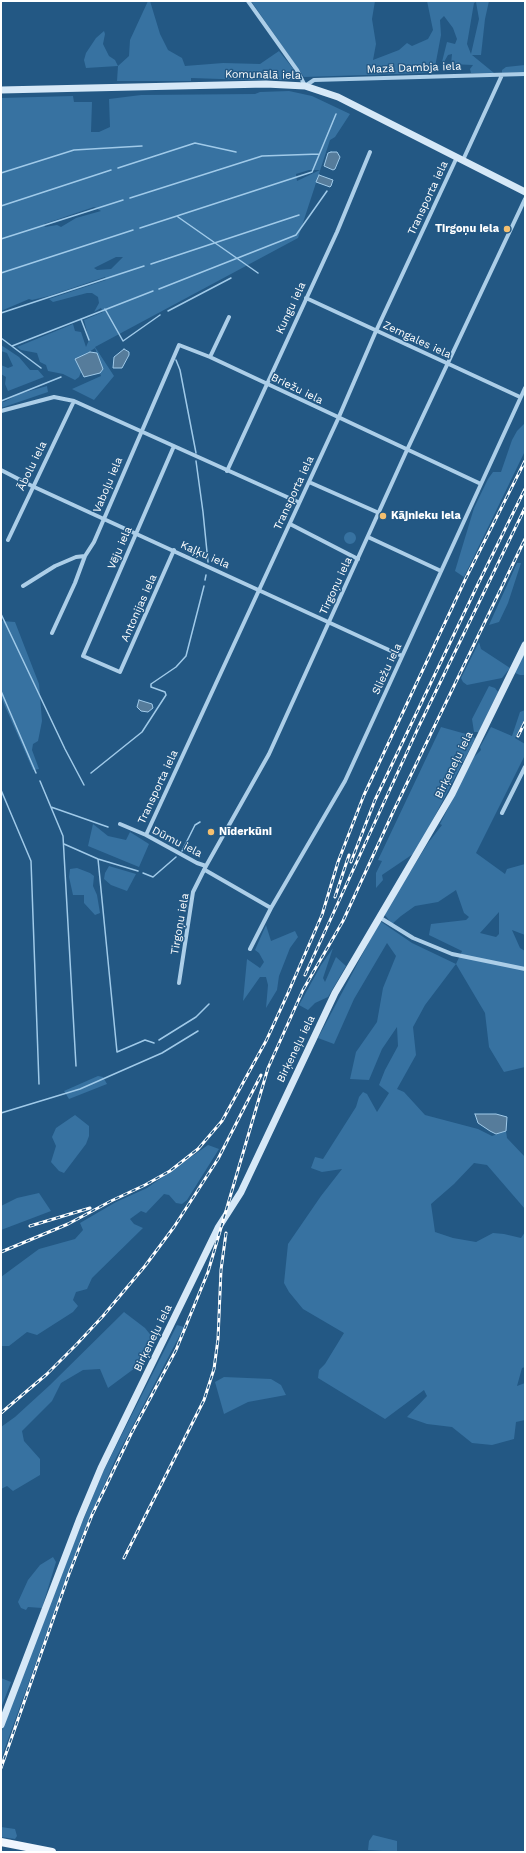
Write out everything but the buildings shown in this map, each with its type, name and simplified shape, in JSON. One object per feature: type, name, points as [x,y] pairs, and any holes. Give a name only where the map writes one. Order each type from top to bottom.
[{"type":"main road","name":"Komunālā iela","points":[[1,90],[259,84],[305,86],[338,96],[525,192]]},
{"type":"main road","name":"Birķeneļu iela","points":[[1,1725],[80,1518],[101,1468],[218,1228],[241,1192],[335,994],[379,916],[452,794],[525,645]]},
{"type":"main road","points":[[1,1842],[29,1850],[52,1852]]},
{"type":"street","points":[[248,1],[297,70],[305,86]]},
{"type":"street","name":"Mazā Dambja iela","points":[[305,86],[314,80],[525,74]]},
{"type":"street","name":"Transporta iela","points":[[146,835],[290,524],[298,502],[309,482],[338,419],[376,331],[502,75]]},
{"type":"street","name":"Kungu iela","points":[[227,471],[337,232],[370,152]]},
{"type":"street","name":"Tirgoņu iela","points":[[179,983],[193,892],[269,754],[407,450],[525,199]]},
{"type":"street","name":"Zemgales iela","points":[[306,298],[520,397]]},
{"type":"street","points":[[210,357],[229,317]]},
{"type":"street","name":"Briežu iela","points":[[179,345],[210,357],[338,419],[481,484]]},
{"type":"street","name":"Vaboļu iela","points":[[52,632],[75,583],[85,556],[94,542],[179,345]]},
{"type":"street","name":"Sliežu iela","points":[[250,949],[271,908],[345,781],[525,388]]},
{"type":"street","points":[[1,411],[54,397],[74,401],[298,502]]},
{"type":"street","name":"Ābolu iela","points":[[8,540],[32,486],[74,401]]},
{"type":"street","name":"Vēju iela","points":[[120,672],[84,656],[174,446]]},
{"type":"street","name":"Kaļķu iela","points":[[1,470],[32,486],[402,656]]},
{"type":"street","points":[[309,482],[379,514]]},
{"type":"street","points":[[290,524],[358,559]]},
{"type":"street","points":[[368,537],[441,571]]},
{"type":"street","name":"Antonijas iela","points":[[120,672],[174,550]]},
{"type":"street","points":[[23,586],[55,566],[85,556]]},
{"type":"street","points":[[502,813],[525,767]]},
{"type":"street","name":"Dūmu iela","points":[[120,824],[146,835],[197,863],[271,908]]},
{"type":"street","points":[[379,916],[390,925],[413,938],[452,954],[525,969]]},
{"type":"shaded area","points":[[148,1],[150,1],[160,34],[168,50],[182,58],[185,66],[223,63],[260,64],[279,51],[295,71],[295,78],[293,80],[191,78],[191,81],[117,81],[118,66],[129,56],[130,40]]},
{"type":"shaded area","points":[[251,1],[375,1],[372,19],[376,44],[373,60],[399,50],[407,43],[412,46],[428,39],[433,30],[427,1],[489,1],[485,19],[481,55],[472,55],[494,73],[471,73],[470,69],[473,65],[451,64],[452,54],[448,55],[444,62],[442,62],[447,42],[455,44],[457,39],[453,28],[444,16],[440,20],[441,35],[435,67],[426,73],[304,77]],"holes":[[[476,2],[479,19],[471,54],[467,44],[474,3]]]},
{"type":"shaded area","points":[[104,31],[105,34],[103,44],[109,56],[115,60],[118,66],[86,68],[84,60],[86,53],[96,38]]},
{"type":"shaded area","points":[[525,65],[525,72],[502,73],[502,70],[506,67]]},
{"type":"shaded area","points":[[289,91],[312,96],[350,114],[335,137],[330,140],[298,238],[95,347],[114,376],[94,400],[72,389],[101,376],[100,373],[103,369],[95,348],[76,359],[81,372],[79,377],[75,380],[63,374],[48,371],[46,365],[40,362],[37,353],[21,350],[17,347],[73,324],[75,331],[81,332],[86,347],[89,340],[84,320],[103,312],[101,308],[94,312],[99,303],[98,297],[92,293],[87,293],[53,302],[49,299],[106,280],[105,277],[49,296],[32,300],[29,299],[1,311],[1,98],[73,96],[74,102],[92,102],[91,132],[99,132],[110,127],[109,99],[141,95],[255,94],[260,92]],"holes":[[[309,170],[320,170],[297,181],[296,174]],[[94,207],[101,211],[76,218],[61,227],[57,225],[45,227],[44,224]],[[116,257],[123,257],[111,269],[97,270],[94,268]]]},
{"type":"shaded area","points":[[337,152],[340,157],[335,169],[333,170],[324,166],[328,153]]},
{"type":"shaded area","points":[[319,175],[333,180],[330,187],[316,182]]},
{"type":"shaded area","points":[[1,345],[19,357],[30,370],[38,370],[44,377],[8,391],[5,384],[6,377],[1,374],[1,365],[8,368],[13,366],[7,353],[1,351]]},
{"type":"shaded area","points":[[124,349],[129,352],[129,355],[122,368],[113,368],[114,357]]},
{"type":"shaded area","points":[[90,352],[97,353],[103,369],[100,373],[84,377],[75,359]]},
{"type":"shaded area","points":[[47,386],[48,392],[1,408],[1,401],[4,402],[19,394]]},
{"type":"shaded area","points":[[525,423],[525,451],[464,577],[455,571],[474,508],[493,472],[501,472],[512,440],[517,431]]},
{"type":"shaded area","points":[[352,532],[355,533],[355,543],[348,544],[345,543],[344,536],[345,533]]},
{"type":"shaded area","points":[[517,563],[521,563],[508,603],[499,622],[489,625]]},
{"type":"shaded area","points":[[1,621],[15,622],[39,684],[42,721],[38,741],[33,744],[32,750],[39,769],[33,770],[1,697]]},
{"type":"shaded area","points":[[479,642],[481,649],[510,668],[502,678],[467,685],[461,678]]},
{"type":"shaded area","points":[[525,652],[525,675],[520,675],[515,673]]},
{"type":"shaded area","points":[[489,686],[495,688],[498,692],[479,732],[474,732],[472,719]]},
{"type":"shaded area","points":[[139,700],[152,704],[153,708],[148,712],[141,711],[137,707]]},
{"type":"shaded area","points":[[525,710],[525,719],[515,738],[525,744],[525,755],[476,853],[505,874],[507,869],[525,864],[525,935],[512,930],[520,948],[525,951],[525,1067],[504,1072],[489,1047],[485,1013],[456,964],[462,951],[429,935],[431,924],[466,920],[469,917],[464,913],[456,890],[438,902],[415,906],[392,924],[384,914],[428,843],[442,825],[440,824],[474,757],[481,750],[480,747],[491,727],[512,736],[520,712]],"holes":[[[499,912],[499,934],[496,937],[480,933]]]},
{"type":"shaded area","points":[[441,727],[473,736],[475,739],[416,852],[382,875],[383,880],[376,888],[376,873],[382,861],[378,860]]},
{"type":"shaded area","points":[[93,824],[108,836],[126,840],[130,832],[149,844],[139,867],[88,846]]},
{"type":"shaded area","points":[[109,866],[136,874],[127,891],[111,885],[104,879],[105,873]]},
{"type":"shaded area","points":[[77,868],[94,876],[93,886],[97,895],[100,913],[95,915],[84,903],[84,895],[73,895],[69,877],[70,869]]},
{"type":"shaded area","points":[[380,921],[412,943],[456,964],[425,1005],[413,1027],[416,1055],[397,1089],[404,1092],[425,1115],[478,1129],[492,1136],[506,1131],[507,1138],[525,1157],[525,1209],[487,1165],[474,1163],[454,1184],[431,1204],[435,1232],[453,1238],[476,1242],[493,1233],[521,1238],[525,1232],[525,1367],[522,1368],[517,1386],[525,1383],[525,1420],[516,1422],[514,1439],[492,1445],[472,1443],[452,1427],[427,1424],[407,1417],[427,1396],[424,1390],[385,1419],[318,1378],[319,1370],[325,1364],[344,1333],[303,1309],[289,1292],[284,1283],[288,1244],[321,1196],[342,1169],[322,1172],[311,1168],[315,1157],[323,1159],[356,1107],[359,1097],[363,1092],[367,1094],[377,1112],[389,1093],[379,1085],[398,1046],[397,1027],[382,1049],[369,1080],[350,1079],[356,1052],[377,1022],[383,988],[396,956],[387,943],[354,999],[334,1044],[318,1038]]},
{"type":"shaded area","points":[[266,925],[271,941],[295,931],[298,937],[290,948],[279,976],[277,990],[266,1008],[268,985],[266,977],[260,977],[243,1001],[247,959],[260,968],[264,962],[259,953],[255,950]]},
{"type":"shaded area","points":[[333,948],[323,978],[325,982],[336,957],[346,966],[328,997],[315,1003],[308,1010],[299,1005],[321,965]]},
{"type":"shaded area","points":[[98,1076],[103,1077],[107,1084],[69,1099],[64,1091]]},
{"type":"shaded area","points":[[475,1114],[496,1114],[507,1117],[506,1131],[496,1134],[490,1131],[478,1123]]},
{"type":"shaded area","points":[[75,1115],[89,1126],[89,1136],[86,1144],[64,1173],[59,1171],[51,1162],[56,1146],[52,1137],[56,1128]]},
{"type":"shaded area","points":[[208,1145],[219,1149],[187,1200],[182,1204],[176,1203],[169,1195],[164,1194],[146,1213],[141,1211],[130,1219],[134,1224],[143,1228],[92,1278],[87,1289],[76,1292],[73,1300],[78,1306],[73,1312],[37,1335],[27,1332],[9,1346],[1,1346],[1,1277],[39,1249],[75,1239],[83,1230],[80,1223],[116,1202],[147,1188]]},
{"type":"shaded area","points":[[39,1193],[51,1211],[1,1230],[1,1206],[17,1198]]},
{"type":"shaded area","points":[[124,1312],[145,1328],[153,1338],[135,1368],[108,1388],[100,1369],[83,1370],[61,1383],[52,1401],[22,1431],[24,1441],[40,1459],[40,1475],[13,1491],[7,1486],[1,1489],[1,1427],[15,1417],[50,1385]]},
{"type":"shaded area","points":[[177,1325],[184,1327],[116,1458],[80,1541],[1,1759],[1,1733],[77,1535],[103,1472]]},
{"type":"shaded area","points":[[224,1377],[271,1379],[281,1385],[286,1395],[248,1402],[224,1414],[215,1382]]},
{"type":"shaded area","points":[[53,1557],[56,1562],[42,1608],[28,1607],[26,1610],[21,1608],[18,1602],[28,1580],[40,1565]]},
{"type":"shaded area","points":[[1,1678],[11,1682],[1,1708]]},
{"type":"shaded area","points":[[1,1827],[15,1829],[17,1836],[15,1839],[1,1837]]},
{"type":"shaded area","points":[[373,1835],[397,1841],[397,1852],[368,1850],[369,1841]]},
{"type":"waterway","points":[[140,228],[312,172],[336,114]]},
{"type":"waterway","points":[[118,168],[195,143],[236,152]]},
{"type":"waterway","points":[[1,173],[74,150],[142,146]]},
{"type":"waterway","points":[[130,198],[262,156],[319,154]]},
{"type":"waterway","points":[[1,206],[111,170]]},
{"type":"waterway","points":[[159,289],[296,235],[327,191]]},
{"type":"waterway","points":[[1,239],[123,200]]},
{"type":"waterway","points":[[151,264],[299,215]]},
{"type":"waterway","points":[[178,217],[258,273]]},
{"type":"waterway","points":[[1,273],[133,230]]},
{"type":"waterway","points":[[1,313],[144,266]]},
{"type":"waterway","points":[[168,311],[231,278]]},
{"type":"waterway","points":[[12,346],[153,291]]},
{"type":"waterway","points":[[105,309],[123,341],[160,315]]},
{"type":"waterway","points":[[81,319],[89,340]]},
{"type":"waterway","points":[[1,338],[41,368]]},
{"type":"waterway","points":[[176,360],[180,370],[196,453]]},
{"type":"waterway","points":[[1,401],[61,377]]},
{"type":"waterway","points":[[196,461],[208,562]]},
{"type":"waterway","points":[[205,580],[206,575]]},
{"type":"waterway","points":[[91,773],[142,732],[166,695],[165,692],[151,687],[151,684],[176,667],[186,656],[204,586]]},
{"type":"waterway","points":[[1,614],[65,749],[84,785]]},
{"type":"waterway","points":[[1,691],[36,773]]},
{"type":"waterway","points":[[40,781],[63,836],[76,1066]]},
{"type":"waterway","points":[[1,790],[31,861],[39,1084]]},
{"type":"waterway","points":[[51,807],[108,827]]},
{"type":"waterway","points":[[182,851],[195,825],[200,822]]},
{"type":"waterway","points":[[64,844],[98,859],[138,871]]},
{"type":"waterway","points":[[143,873],[153,877],[176,857]]},
{"type":"waterway","points":[[98,859],[117,1052],[145,1040],[154,1043]]},
{"type":"waterway","points":[[159,1040],[196,1017],[209,1004]]},
{"type":"waterway","points":[[1,1113],[80,1089],[162,1053],[198,1031]]},
{"type":"railway","points":[[1,1252],[68,1224],[170,1171],[198,1149],[222,1121],[266,1041],[322,915],[338,862],[364,795],[466,578],[525,461]]},
{"type":"railway","points":[[351,862],[375,800],[525,489]]},
{"type":"railway","points":[[305,975],[419,726],[525,508]]},
{"type":"railway","points":[[1,1768],[69,1574],[92,1515],[131,1434],[176,1350],[208,1272],[268,1068],[303,990],[343,921],[394,810],[525,539]]},
{"type":"railway","points":[[518,736],[525,722]]},
{"type":"railway","points":[[335,897],[349,855]]},
{"type":"railway","points":[[1,1413],[47,1374],[76,1345],[103,1316],[145,1266],[174,1227],[218,1159],[261,1075]]},
{"type":"railway","points":[[30,1226],[90,1208]]},
{"type":"railway","points":[[124,1558],[204,1400],[214,1369],[218,1339],[221,1270],[226,1233]]},
{"type":"place","name":"Tirgoņu iela","points":[[507,229]]},
{"type":"place","name":"Kājnieku iela","points":[[383,516]]},
{"type":"place","name":"Nīderkūni","points":[[211,832]]}]
